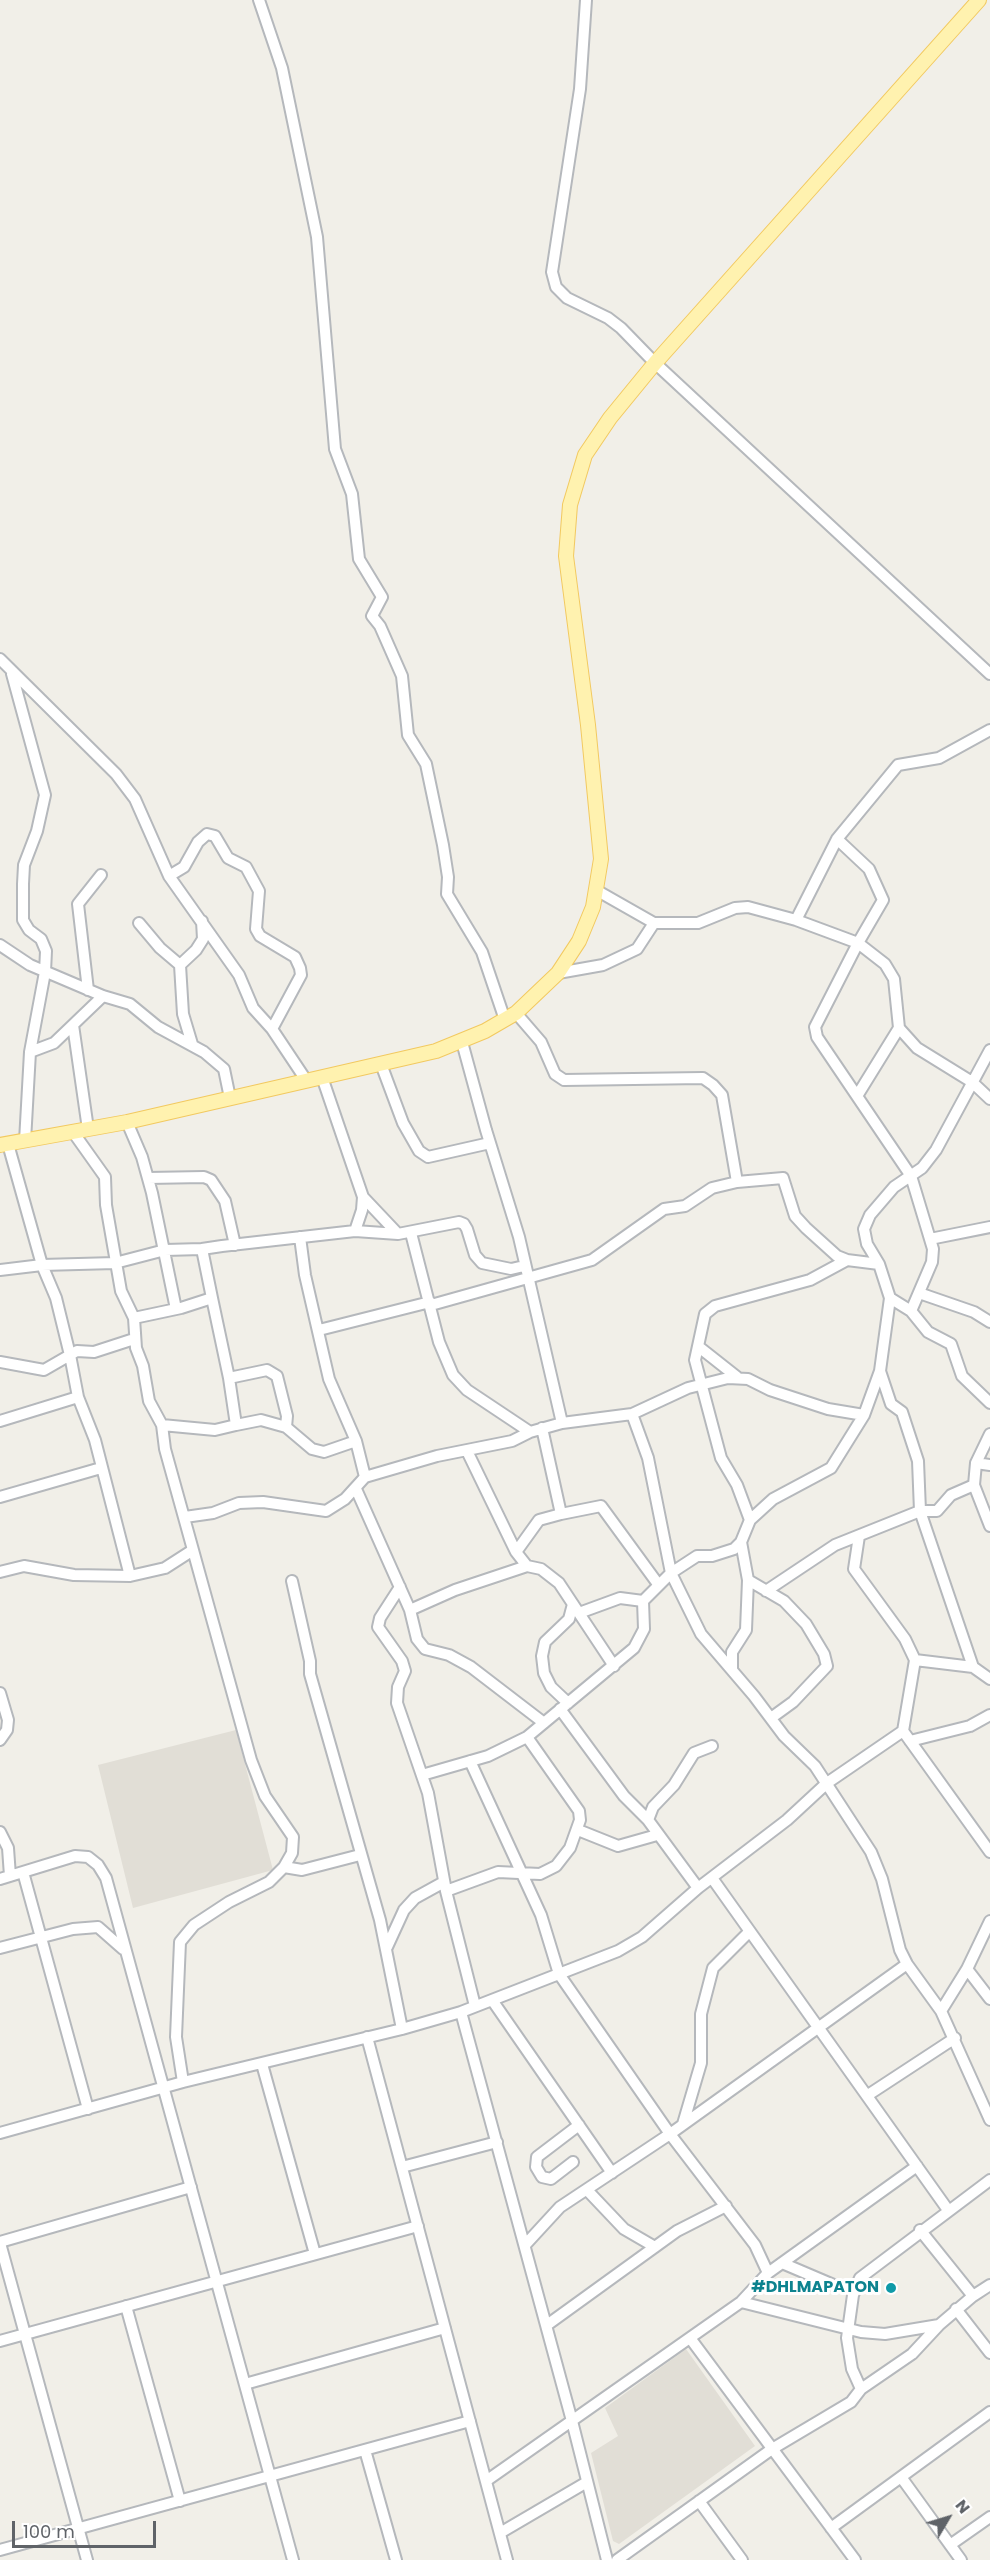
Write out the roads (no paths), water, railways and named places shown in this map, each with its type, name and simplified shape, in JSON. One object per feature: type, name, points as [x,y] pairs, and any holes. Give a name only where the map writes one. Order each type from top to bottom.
[{"type":"main road","points":[[4,1144],[127,1122],[381,1064],[462,1042],[511,1016],[558,974],[579,941],[596,890],[601,859],[598,814],[566,556],[570,505],[585,455],[610,418],[655,363],[979,0]]},
{"type":"street","points":[[260,0],[282,68],[317,237],[335,449],[352,494],[359,559],[382,597],[372,616],[380,626],[402,676],[408,735],[426,764],[443,844],[448,877],[447,894],[482,952],[511,1016],[541,1042],[555,1074],[564,1080],[703,1078],[713,1085],[722,1095],[736,1182]]},
{"type":"street","points":[[586,0],[580,89],[553,280],[555,287],[567,298],[615,323],[655,363],[990,674]]},
{"type":"street","points":[[0,659],[12,674],[69,725],[116,774],[135,799],[169,876],[239,975],[254,1008],[272,1029],[306,1080]]},
{"type":"street","points":[[12,674],[45,795],[37,831],[24,865],[23,920],[29,930],[44,944],[45,972],[30,1052],[25,1142]]},
{"type":"street","points":[[796,920],[837,839],[898,765],[939,758],[990,730]]},
{"type":"street","points":[[169,876],[184,867],[198,842],[207,834],[215,836],[228,858],[246,867],[259,891],[256,929],[260,936],[295,957],[300,968],[300,975],[272,1029]]},
{"type":"street","points":[[837,839],[869,869],[883,900],[815,1027],[817,1037],[911,1176],[933,1249],[932,1262],[911,1311]]},
{"type":"street","points":[[88,990],[78,904],[101,875]]},
{"type":"street","points":[[596,890],[654,923],[698,923],[735,908],[748,907],[796,920],[858,943],[885,964],[894,979],[899,1028],[917,1048],[972,1082],[990,1099]]},
{"type":"street","points":[[180,965],[196,950],[202,939],[202,921]]},
{"type":"street","points":[[139,922],[160,948],[180,965],[183,1014],[192,1044]]},
{"type":"street","points":[[558,974],[603,965],[637,949],[654,923]]},
{"type":"street","points":[[0,945],[45,972],[130,1005],[158,1028],[192,1044],[224,1069],[230,1098]]},
{"type":"street","points":[[30,1052],[54,1042],[103,996]]},
{"type":"street","points":[[73,1025],[88,1129]]},
{"type":"street","points":[[856,1096],[899,1028]]},
{"type":"street","points":[[462,1042],[519,1237],[562,1423]]},
{"type":"street","points":[[422,1775],[504,1750],[527,1737],[614,1666],[641,1640],[644,1629],[643,1601],[670,1573],[697,1556],[712,1556],[730,1551],[741,1542],[750,1520],[772,1499],[831,1468],[864,1415],[880,1371],[890,1298],[879,1264],[867,1244],[864,1229],[880,1200],[922,1168],[936,1150],[990,1050]]},
{"type":"street","points":[[381,1064],[396,1107],[419,1151],[428,1157],[490,1143]]},
{"type":"street","points":[[322,1077],[363,1197],[362,1210],[355,1231]]},
{"type":"street","points":[[127,1122],[148,1178],[176,1309]]},
{"type":"street","points":[[73,1132],[105,1177],[105,1200],[121,1291],[134,1318],[134,1340],[143,1366],[149,1401],[162,1425],[165,1449],[251,1760],[265,1796],[293,1837],[292,1853],[284,1867],[269,1882],[230,1902],[194,1925],[180,1942],[176,2037],[183,2082]]},
{"type":"street","points":[[4,1144],[42,1265],[56,1298],[78,1397],[95,1440],[130,1576]]},
{"type":"street","points":[[148,1178],[204,1177],[210,1180],[225,1201],[235,1245]]},
{"type":"street","points":[[319,1330],[430,1303],[527,1271],[592,1260],[664,1209],[685,1206],[712,1188],[736,1182],[783,1178],[795,1216],[837,1256],[846,1260],[879,1264]]},
{"type":"street","points":[[363,1197],[398,1234]]},
{"type":"street","points":[[0,1270],[42,1265],[115,1263],[165,1250],[202,1249],[355,1231],[411,1233],[459,1222],[464,1224],[475,1255],[482,1263],[527,1271]]},
{"type":"street","points":[[930,1239],[990,1227]]},
{"type":"street","points":[[411,1233],[439,1342],[453,1375],[467,1389],[530,1432]]},
{"type":"street","points":[[300,1237],[305,1275],[333,1392],[356,1441],[365,1477]]},
{"type":"street","points":[[202,1249],[229,1378],[236,1425]]},
{"type":"street","points":[[750,1520],[737,1485],[721,1458],[695,1360],[705,1314],[716,1306],[810,1280],[846,1260]]},
{"type":"street","points":[[918,1293],[974,1312],[990,1322]]},
{"type":"street","points":[[134,1318],[212,1298]]},
{"type":"street","points":[[890,1298],[911,1311],[928,1332],[951,1344],[962,1376],[990,1403]]},
{"type":"street","points":[[0,1362],[44,1370],[77,1351],[94,1352],[134,1340]]},
{"type":"street","points":[[699,1347],[737,1377]]},
{"type":"street","points":[[229,1378],[267,1370],[277,1376],[286,1408],[286,1426]]},
{"type":"street","points":[[880,1371],[891,1404],[902,1412],[918,1461],[920,1511],[974,1667]]},
{"type":"street","points":[[185,1517],[213,1513],[239,1503],[263,1502],[326,1511],[339,1505],[356,1490],[365,1477],[437,1456],[512,1441],[530,1432],[562,1423],[632,1414],[701,1384],[737,1377],[828,1409],[864,1415]]},
{"type":"street","points":[[0,1421],[78,1397]]},
{"type":"street","points":[[632,1414],[648,1458],[670,1573],[701,1634],[827,1783],[876,1863],[900,1950],[907,1964],[942,2011],[990,2120]]},
{"type":"street","points":[[162,1425],[215,1430],[261,1420],[286,1426],[312,1449],[324,1452],[356,1441]]},
{"type":"street","points":[[542,1428],[561,1514]]},
{"type":"street","points":[[990,1434],[976,1463],[974,1485],[990,1526]]},
{"type":"street","points":[[467,1451],[516,1552],[528,1566]]},
{"type":"street","points":[[976,1463],[990,1465]]},
{"type":"street","points":[[0,1497],[101,1468]]},
{"type":"street","points":[[766,1591],[835,1545],[920,1511],[938,1510],[951,1495],[974,1485]]},
{"type":"street","points":[[356,1490],[410,1610],[417,1639],[425,1649],[449,1655],[471,1667],[544,1723]]},
{"type":"street","points":[[516,1552],[539,1520],[601,1506],[658,1584]]},
{"type":"street","points":[[859,1536],[854,1569],[905,1639],[915,1660],[903,1731],[990,1852]]},
{"type":"street","points":[[732,1669],[732,1652],[746,1630],[748,1580],[741,1542]]},
{"type":"street","points":[[0,1572],[24,1566],[74,1575],[130,1576],[165,1568],[193,1550]]},
{"type":"street","points":[[410,1610],[455,1590],[528,1566],[541,1569],[559,1583],[614,1666]]},
{"type":"street","points":[[748,1580],[784,1601],[806,1624],[824,1654],[827,1666],[793,1702],[771,1718]]},
{"type":"street","points":[[292,1581],[310,1661],[310,1674],[386,1947],[402,2029]]},
{"type":"street","points":[[399,1587],[380,1618],[378,1627],[402,1661],[405,1671],[398,1687],[397,1703],[428,1793],[445,1886],[475,2006]]},
{"type":"street","points":[[643,1601],[620,1598],[576,1608],[569,1619],[545,1642],[542,1656],[544,1673],[550,1688],[624,1796],[648,1820],[698,1888]]},
{"type":"street","points":[[915,1660],[974,1667],[990,1679]]},
{"type":"street","points":[[0,1693],[8,1720],[7,1730],[0,1740]]},
{"type":"street","points":[[910,1741],[970,1726],[990,1715]]},
{"type":"street","points":[[0,2133],[183,2082],[402,2029],[461,2012],[632,1944],[698,1888],[787,1820],[827,1783],[903,1731]]},
{"type":"street","points":[[386,1947],[410,1904],[429,1888],[498,1872],[540,1874],[556,1866],[570,1848],[578,1830],[579,1811],[572,1797],[527,1737]]},
{"type":"street","points":[[648,1820],[653,1807],[674,1785],[694,1753],[712,1746]]},
{"type":"street","points":[[470,1761],[541,1915],[559,1974],[670,2134],[755,2245],[768,2273]]},
{"type":"street","points":[[578,1830],[618,1846],[657,1835]]},
{"type":"street","points":[[0,1832],[8,1848],[5,1878],[75,1856],[88,1857],[98,1865],[106,1878],[148,2039],[164,2088],[293,2560]]},
{"type":"street","points":[[284,1867],[302,1870],[360,1855]]},
{"type":"street","points":[[23,1872],[88,2109]]},
{"type":"street","points":[[712,1878],[816,2028],[868,2095],[948,2210]]},
{"type":"street","points":[[942,2011],[967,1969],[990,1921]]},
{"type":"street","points":[[0,1948],[73,1929],[98,1927],[125,1952]]},
{"type":"street","points":[[683,2124],[701,2063],[701,2014],[712,1968],[749,1932]]},
{"type":"street","points":[[525,2245],[554,2212],[670,2134],[907,1964]]},
{"type":"street","points":[[967,1969],[990,1999]]},
{"type":"street","points":[[492,2000],[612,2173]]},
{"type":"street","points":[[461,2012],[547,2325],[607,2560]]},
{"type":"street","points":[[367,2037],[507,2560]]},
{"type":"street","points":[[868,2095],[955,2038]]},
{"type":"street","points":[[262,2064],[315,2254]]},
{"type":"street","points":[[983,2105],[990,2094]]},
{"type":"street","points":[[573,2163],[551,2179],[542,2177],[536,2167],[537,2157],[579,2125]]},
{"type":"street","points":[[402,2167],[497,2142]]},
{"type":"street","points":[[486,2481],[741,2302],[768,2273],[917,2166]]},
{"type":"street","points":[[861,2389],[848,2355],[847,2328],[855,2286],[867,2270],[990,2180]]},
{"type":"street","points":[[87,2560],[0,2242],[191,2187]]},
{"type":"street","points":[[587,2190],[624,2229],[655,2247]]},
{"type":"street","points":[[547,2325],[677,2231],[726,2206]]},
{"type":"street","points":[[0,2341],[418,2226]]},
{"type":"street","points":[[920,2230],[973,2296]]},
{"type":"street","points":[[782,2263],[836,2286],[855,2286]]},
{"type":"street","points":[[617,2560],[632,2556],[699,2501],[772,2449],[815,2421],[846,2406],[861,2389],[912,2354],[956,2309],[990,2285]]},
{"type":"street","points":[[741,2302],[847,2328],[885,2334],[939,2325]]},
{"type":"street","points":[[126,2306],[180,2501]]},
{"type":"street","points":[[956,2309],[990,2353]]},
{"type":"street","points":[[245,2384],[445,2328]]},
{"type":"street","points":[[690,2338],[855,2560]]},
{"type":"street","points":[[831,2528],[990,2412]]},
{"type":"street","points":[[0,2550],[470,2421]]},
{"type":"street","points":[[365,2450],[396,2560]]},
{"type":"street","points":[[901,2477],[961,2560]]},
{"type":"street","points":[[500,2533],[587,2482]]},
{"type":"street","points":[[699,2501],[742,2560]]},
{"type":"street","points":[[950,2545],[990,2517]]},
{"type":"place","name":"#DHLMAPATON","points":[[891,2288]]}]
